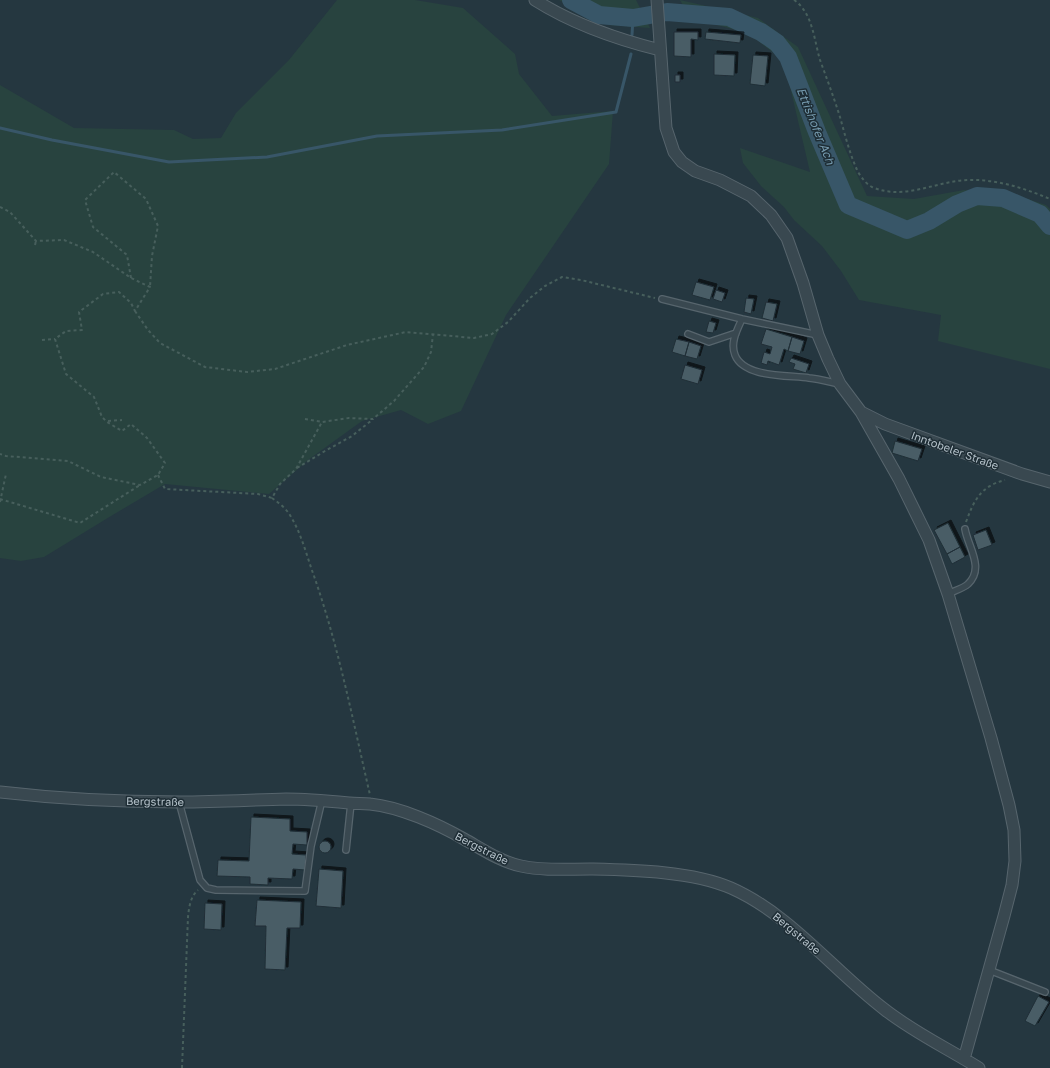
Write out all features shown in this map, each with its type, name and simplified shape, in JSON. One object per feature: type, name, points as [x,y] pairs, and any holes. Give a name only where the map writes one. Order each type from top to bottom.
[{"type":"street","points":[[535,0],[553,11],[592,28],[660,50]]},
{"type":"street","points":[[657,0],[666,128],[674,152],[682,162],[695,171],[720,180],[751,196],[771,215],[787,238],[818,335],[828,359],[840,384],[861,412],[929,540],[948,594],[991,738],[1009,805],[1014,830],[1015,861],[1012,885],[964,1058]]},
{"type":"street","name":"Inntobeler Straße","points":[[861,412],[885,424],[1022,474],[1050,482]]},
{"type":"street","name":"Bergstraße","points":[[0,792],[47,798],[179,802],[289,799],[322,800],[351,804],[372,804],[409,813],[435,824],[503,860],[520,866],[550,869],[648,872],[680,875],[708,881],[729,887],[750,898],[786,924],[886,1011],[978,1068]]},
{"type":"lane","points":[[662,299],[742,319],[818,335]]},
{"type":"lane","points":[[742,319],[736,333],[733,346],[735,356],[746,368],[762,373],[811,378],[840,384]]},
{"type":"lane","points":[[688,334],[709,342],[736,333]]},
{"type":"lane","points":[[948,594],[968,584],[975,573],[976,562],[965,529]]},
{"type":"lane","points":[[179,802],[200,880],[207,888],[216,890],[305,891],[311,846],[322,800]]},
{"type":"lane","points":[[346,850],[351,804]]},
{"type":"lane","points":[[989,970],[1045,992]]},
{"type":"path","points":[[794,0],[802,8],[809,20],[820,59],[855,164],[861,177],[868,184],[881,190],[899,192],[968,180],[1012,185],[1050,199]]},
{"type":"path","points":[[131,278],[127,255],[93,227],[85,200],[114,172],[146,199],[158,226],[152,256],[150,287],[135,311]]},
{"type":"path","points":[[0,207],[10,212],[36,241]]},
{"type":"path","points":[[36,241],[64,240],[94,252],[131,278],[150,287]]},
{"type":"path","points":[[35,245],[36,241]]},
{"type":"path","points":[[42,340],[55,339],[66,331],[82,330],[79,312],[102,294],[119,292],[131,303],[148,330],[160,343],[205,367],[247,372],[275,369],[347,345],[406,332],[474,338],[492,334],[508,322],[530,298],[545,286],[562,277],[662,299]]},
{"type":"path","points":[[272,498],[280,484],[296,469],[352,436],[394,402],[424,367],[431,352],[433,334]]},
{"type":"path","points":[[6,474],[0,500],[80,523],[158,475],[165,463],[147,438],[131,424],[122,431],[107,422],[102,417],[94,397],[66,374],[55,339]]},
{"type":"path","points":[[305,419],[322,422],[349,418],[373,419]]},
{"type":"path","points":[[107,422],[122,420]]},
{"type":"path","points":[[296,469],[322,422]]},
{"type":"path","points":[[0,454],[6,456],[68,461],[101,477],[140,485]]},
{"type":"path","points":[[965,529],[968,515],[981,492],[994,483],[1018,477],[1022,474]]},
{"type":"path","points":[[158,475],[165,489],[258,494],[272,498],[291,516],[321,595],[348,693],[372,804]]},
{"type":"path","points":[[182,1068],[190,905],[195,893],[204,885]]},
{"type":"green space","points":[[337,0],[415,0],[463,8],[515,54],[519,74],[552,116],[613,111],[609,164],[506,315],[461,411],[428,424],[401,410],[362,421],[308,460],[269,494],[165,484],[44,557],[21,561],[0,558],[0,85],[74,128],[174,130],[193,139],[221,138],[236,113],[289,60]]},
{"type":"green space","points":[[559,0],[636,0],[650,28],[609,25]]},
{"type":"green space","points":[[680,0],[758,18],[798,47],[867,196],[914,199],[964,190],[1009,193],[1046,205],[1050,209],[1050,369],[938,341],[941,315],[859,300],[841,271],[822,246],[761,186],[743,163],[740,148],[810,172],[784,61],[748,33],[690,18]]},
{"type":"building","points":[[674,32],[698,32],[698,40],[691,39],[691,57],[674,56]]},
{"type":"building","points":[[706,32],[741,35],[740,43],[705,39]]},
{"type":"building","points":[[714,54],[735,55],[734,76],[714,75]]},
{"type":"building","points":[[753,55],[768,56],[765,86],[750,84]]},
{"type":"building","points":[[675,75],[680,75],[680,82],[675,82]]},
{"type":"building","points":[[696,282],[714,287],[710,300],[692,295]]},
{"type":"building","points":[[716,290],[725,293],[722,302],[713,299]]},
{"type":"building","points":[[746,298],[754,299],[751,314],[744,312]]},
{"type":"building","points":[[766,302],[777,304],[773,321],[762,318]]},
{"type":"building","points":[[709,321],[716,323],[713,333],[706,332]]},
{"type":"building","points":[[766,329],[792,337],[788,351],[784,349],[779,365],[768,361],[767,365],[761,363],[764,352],[770,354],[772,347],[761,344]]},
{"type":"building","points":[[792,337],[804,341],[800,354],[788,351]]},
{"type":"building","points":[[676,339],[689,342],[685,356],[672,352]]},
{"type":"building","points":[[689,342],[701,346],[697,359],[685,356]]},
{"type":"building","points":[[791,358],[809,364],[806,373],[793,369],[795,364],[789,362]]},
{"type":"building","points":[[685,365],[702,370],[698,384],[681,379]]},
{"type":"building","points":[[895,441],[922,449],[918,461],[892,453]]},
{"type":"building","points":[[948,523],[960,547],[947,554],[934,530]]},
{"type":"building","points":[[986,530],[992,545],[978,550],[973,535]]},
{"type":"building","points":[[960,547],[965,557],[952,564],[947,554]]},
{"type":"building","points":[[251,817],[290,819],[290,831],[307,832],[307,845],[293,844],[292,854],[306,855],[305,870],[293,869],[292,879],[268,878],[268,885],[250,884],[250,877],[217,876],[218,860],[249,861]]},
{"type":"building","points":[[323,841],[327,841],[331,847],[327,853],[323,853],[319,849],[319,845]]},
{"type":"building","points":[[319,869],[343,871],[341,908],[316,906]]},
{"type":"building","points":[[257,900],[301,902],[300,928],[287,928],[285,970],[265,969],[266,926],[255,926]]},
{"type":"building","points":[[205,903],[222,904],[221,930],[204,929]]},
{"type":"building","points":[[1038,996],[1049,1002],[1035,1026],[1025,1021]]},
{"type":"waterway","name":"Ettishofer Ach","points":[[571,0],[599,15],[633,18],[667,12],[729,17],[761,32],[777,43],[788,57],[817,132],[848,205],[907,230],[929,221],[957,204],[977,196],[1003,198],[1040,214],[1050,226]]},
{"type":"waterway","points":[[632,35],[633,18]]},
{"type":"waterway","points":[[0,128],[52,140],[169,162],[267,157],[377,136],[502,130],[616,112],[631,54]]}]
